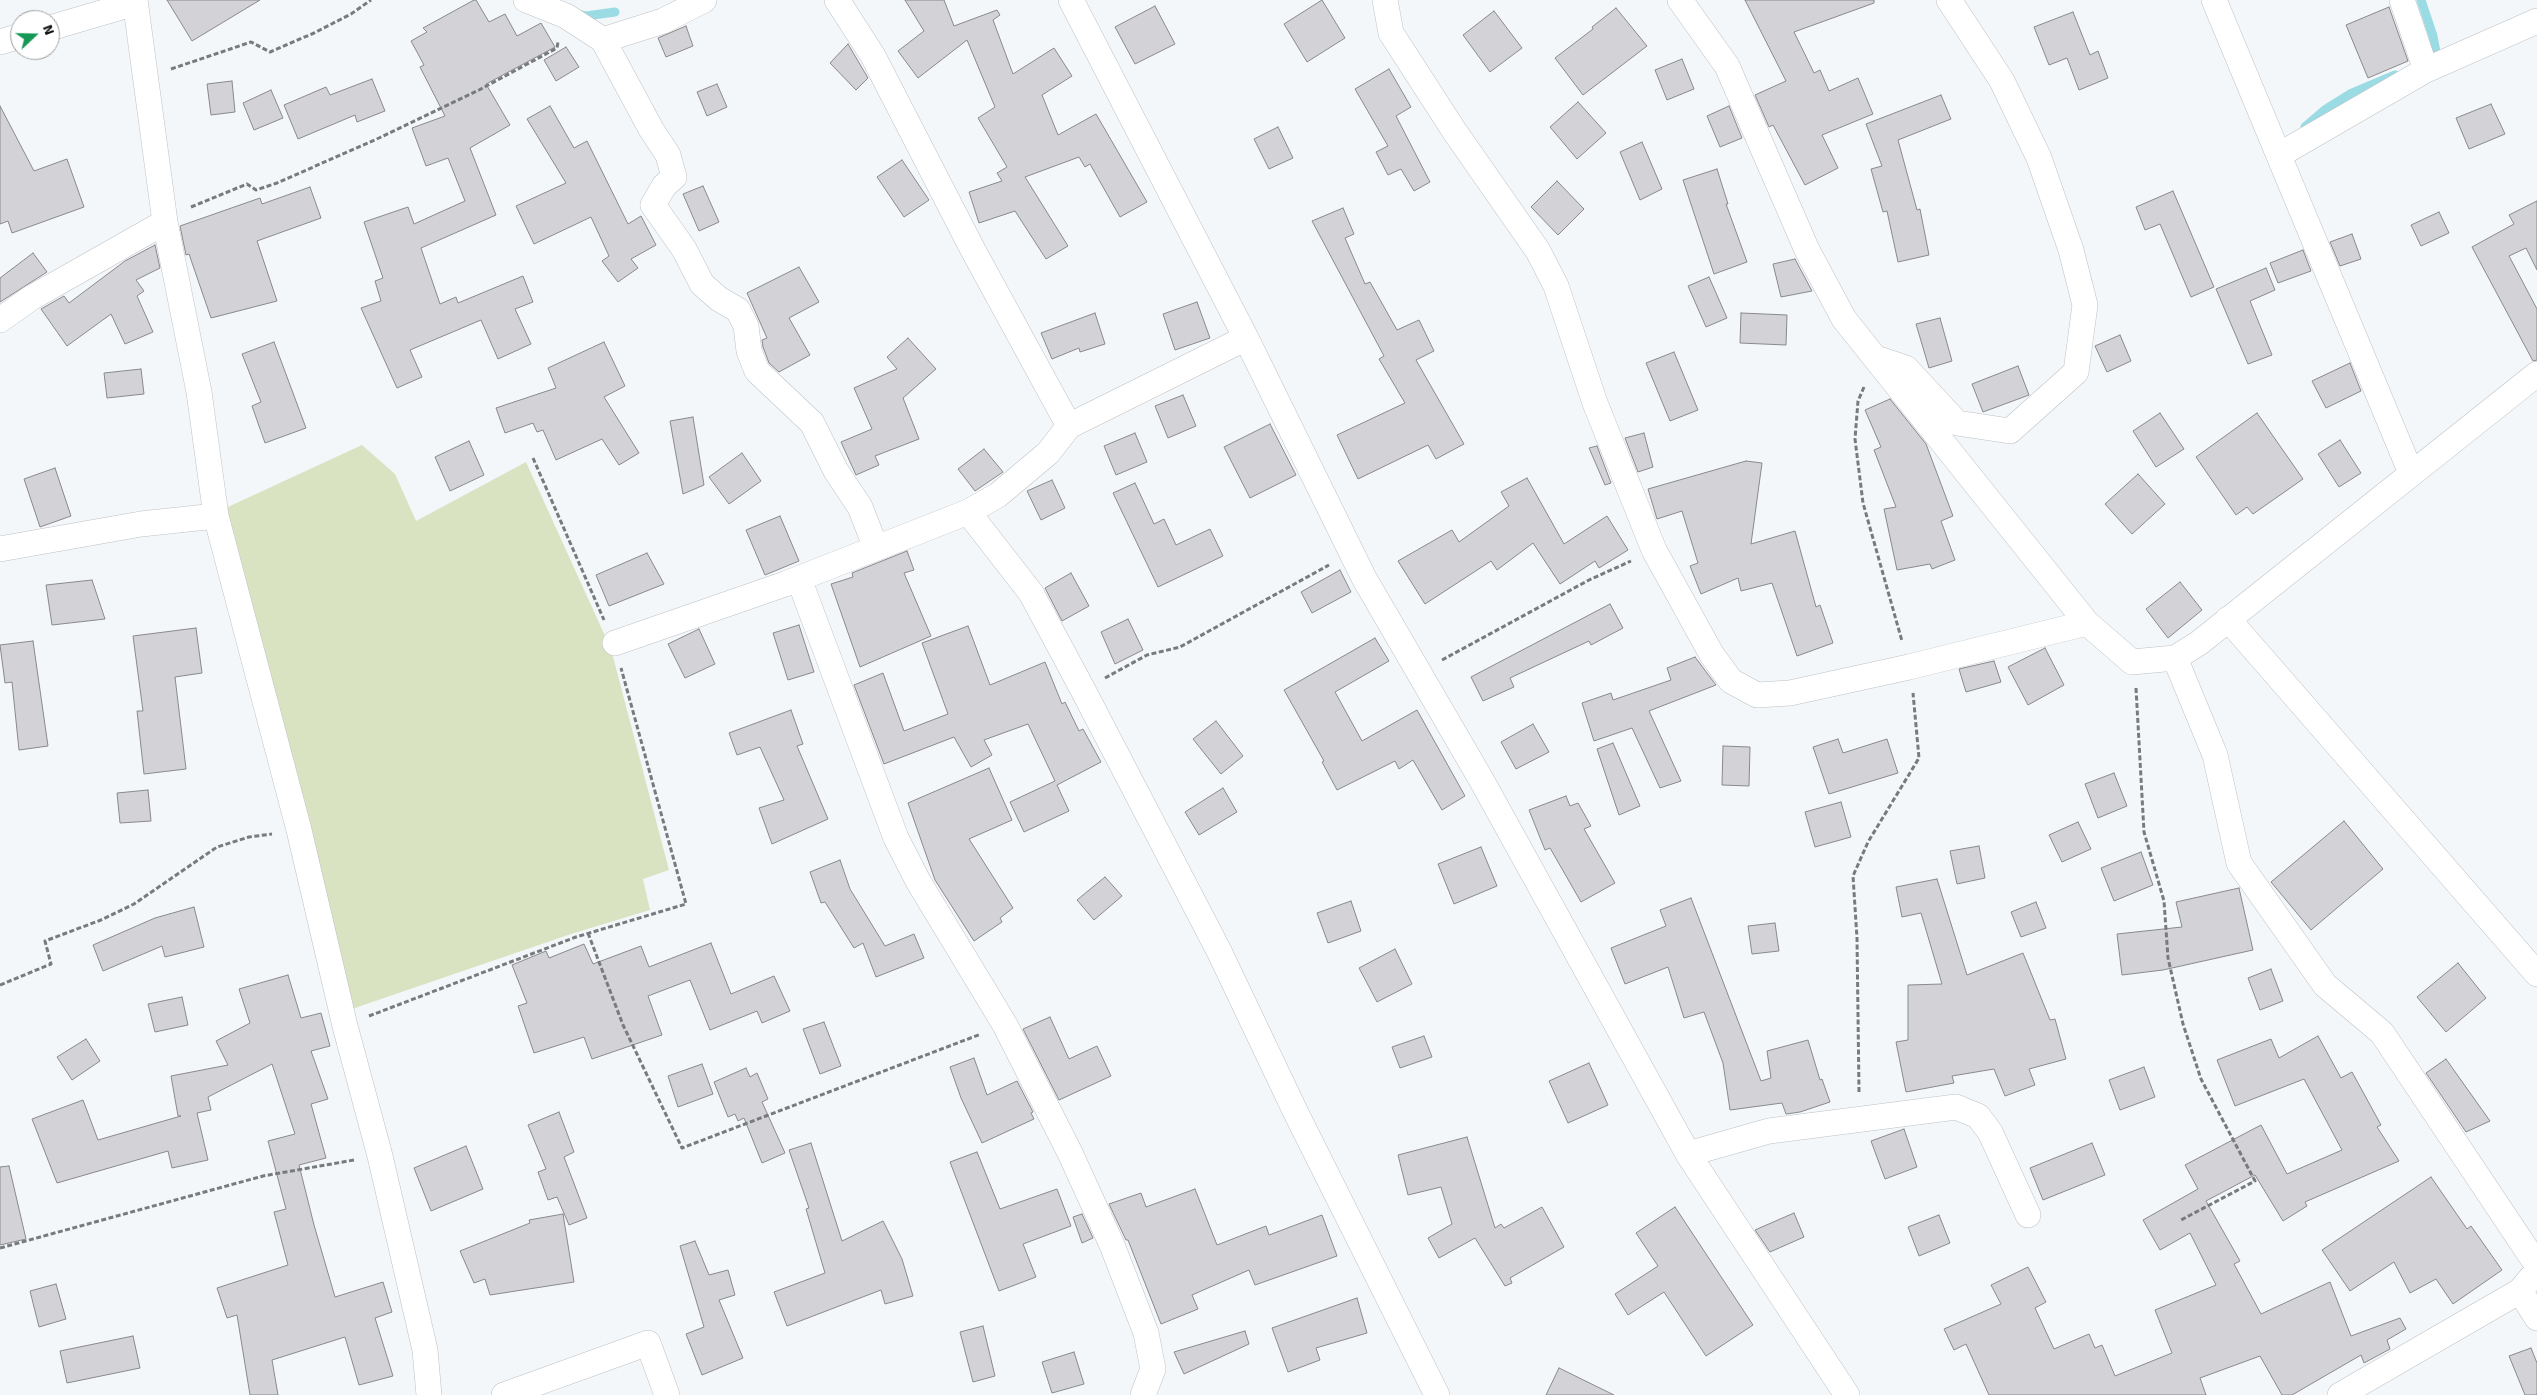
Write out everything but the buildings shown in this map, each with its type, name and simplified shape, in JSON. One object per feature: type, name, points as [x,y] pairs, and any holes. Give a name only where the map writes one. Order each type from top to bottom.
[{"type":"street","points":[[526,0],[564,15],[603,40],[651,129],[668,155],[674,177],[664,186],[653,205],[684,249],[702,284],[719,299],[738,310],[746,326],[749,351],[757,371],[812,423],[836,471],[860,507],[876,548]]},
{"type":"street","points":[[603,40],[663,21],[704,0]]},
{"type":"street","points":[[836,0],[873,56],[973,250],[1069,426]]},
{"type":"street","points":[[1071,0],[1246,338],[1352,553],[1482,781],[1688,1154],[1848,1395]]},
{"type":"street","points":[[1385,0],[1391,33],[1455,132],[1538,251],[1556,286],[1595,403],[1654,550],[1712,655],[1731,681],[1757,695],[1790,693],[1909,667],[2087,623]]},
{"type":"street","points":[[1680,0],[1727,66],[1808,250],[1844,319],[2087,623],[2132,662],[2175,658],[2199,643],[2537,374]]},
{"type":"street","points":[[1876,358],[1906,368],[1957,423],[2010,431],[2076,372],[2085,305],[2071,250],[2038,158],[2002,81],[1949,0]]},
{"type":"street","points":[[2214,0],[2411,473]]},
{"type":"street","points":[[2402,0],[2426,70]]},
{"type":"street","points":[[60,25],[135,2],[165,222],[199,392],[216,516],[300,830],[345,1026],[380,1156],[425,1350],[429,1395]]},
{"type":"street","points":[[2279,155],[2426,70],[2537,21]]},
{"type":"street","points":[[0,320],[31,298],[165,222]]},
{"type":"street","points":[[615,643],[799,579],[968,512],[998,495],[1048,453],[1069,426],[1246,338]]},
{"type":"street","points":[[968,512],[1031,593],[1083,690],[1219,951],[1296,1113],[1437,1395]]},
{"type":"street","points":[[0,548],[141,524],[216,516]]},
{"type":"street","points":[[799,579],[896,838],[918,881],[1004,1025],[1070,1153],[1112,1245],[1142,1324],[1153,1369],[1143,1395]]},
{"type":"street","points":[[2228,619],[2537,974]]},
{"type":"street","points":[[2175,658],[2215,755],[2239,864],[2325,986],[2382,1033],[2537,1265]]},
{"type":"street","points":[[1688,1154],[1769,1131],[1956,1107],[1978,1116],[1990,1132],[2028,1215]]},
{"type":"street","points":[[2340,1395],[2520,1291],[2537,1270]]},
{"type":"street","points":[[2520,1291],[2537,1318]]},
{"type":"street","points":[[504,1395],[648,1343],[667,1395]]},
{"type":"path","points":[[146,77],[251,42],[270,52],[351,14],[371,0]]},
{"type":"path","points":[[165,222],[198,203],[247,184],[256,190],[276,182],[379,138],[479,90],[557,48],[564,15]]},
{"type":"path","points":[[1859,1120],[1857,938],[1853,876],[1868,842],[1919,758],[1909,667],[1863,503],[1855,439],[1858,401],[1876,358]]},
{"type":"path","points":[[345,1026],[472,975],[588,933],[686,904],[615,643],[533,458]]},
{"type":"path","points":[[1419,673],[1589,580],[1654,550]]},
{"type":"path","points":[[1083,690],[1147,655],[1180,647],[1352,553]]},
{"type":"path","points":[[2132,662],[2139,705],[2140,778],[2144,832],[2164,900],[2168,958],[2183,1024],[2201,1079],[2255,1181],[2179,1222]]},
{"type":"path","points":[[0,985],[51,964],[45,940],[102,920],[134,904],[217,847],[250,837],[300,830]]},
{"type":"path","points":[[588,933],[623,1025],[682,1148],[1004,1025]]},
{"type":"path","points":[[0,1248],[263,1176],[380,1156]]},
{"type":"green space","points":[[362,445],[395,474],[416,521],[526,462],[611,649],[669,870],[643,879],[650,910],[571,934],[349,1010],[217,512]]},
{"type":"waterway","points":[[2421,0],[2433,36],[2436,52],[2433,62]]},
{"type":"waterway","points":[[578,14],[586,16],[615,12]]},
{"type":"waterway","points":[[2305,127],[2326,109],[2350,94],[2395,75]]}]
